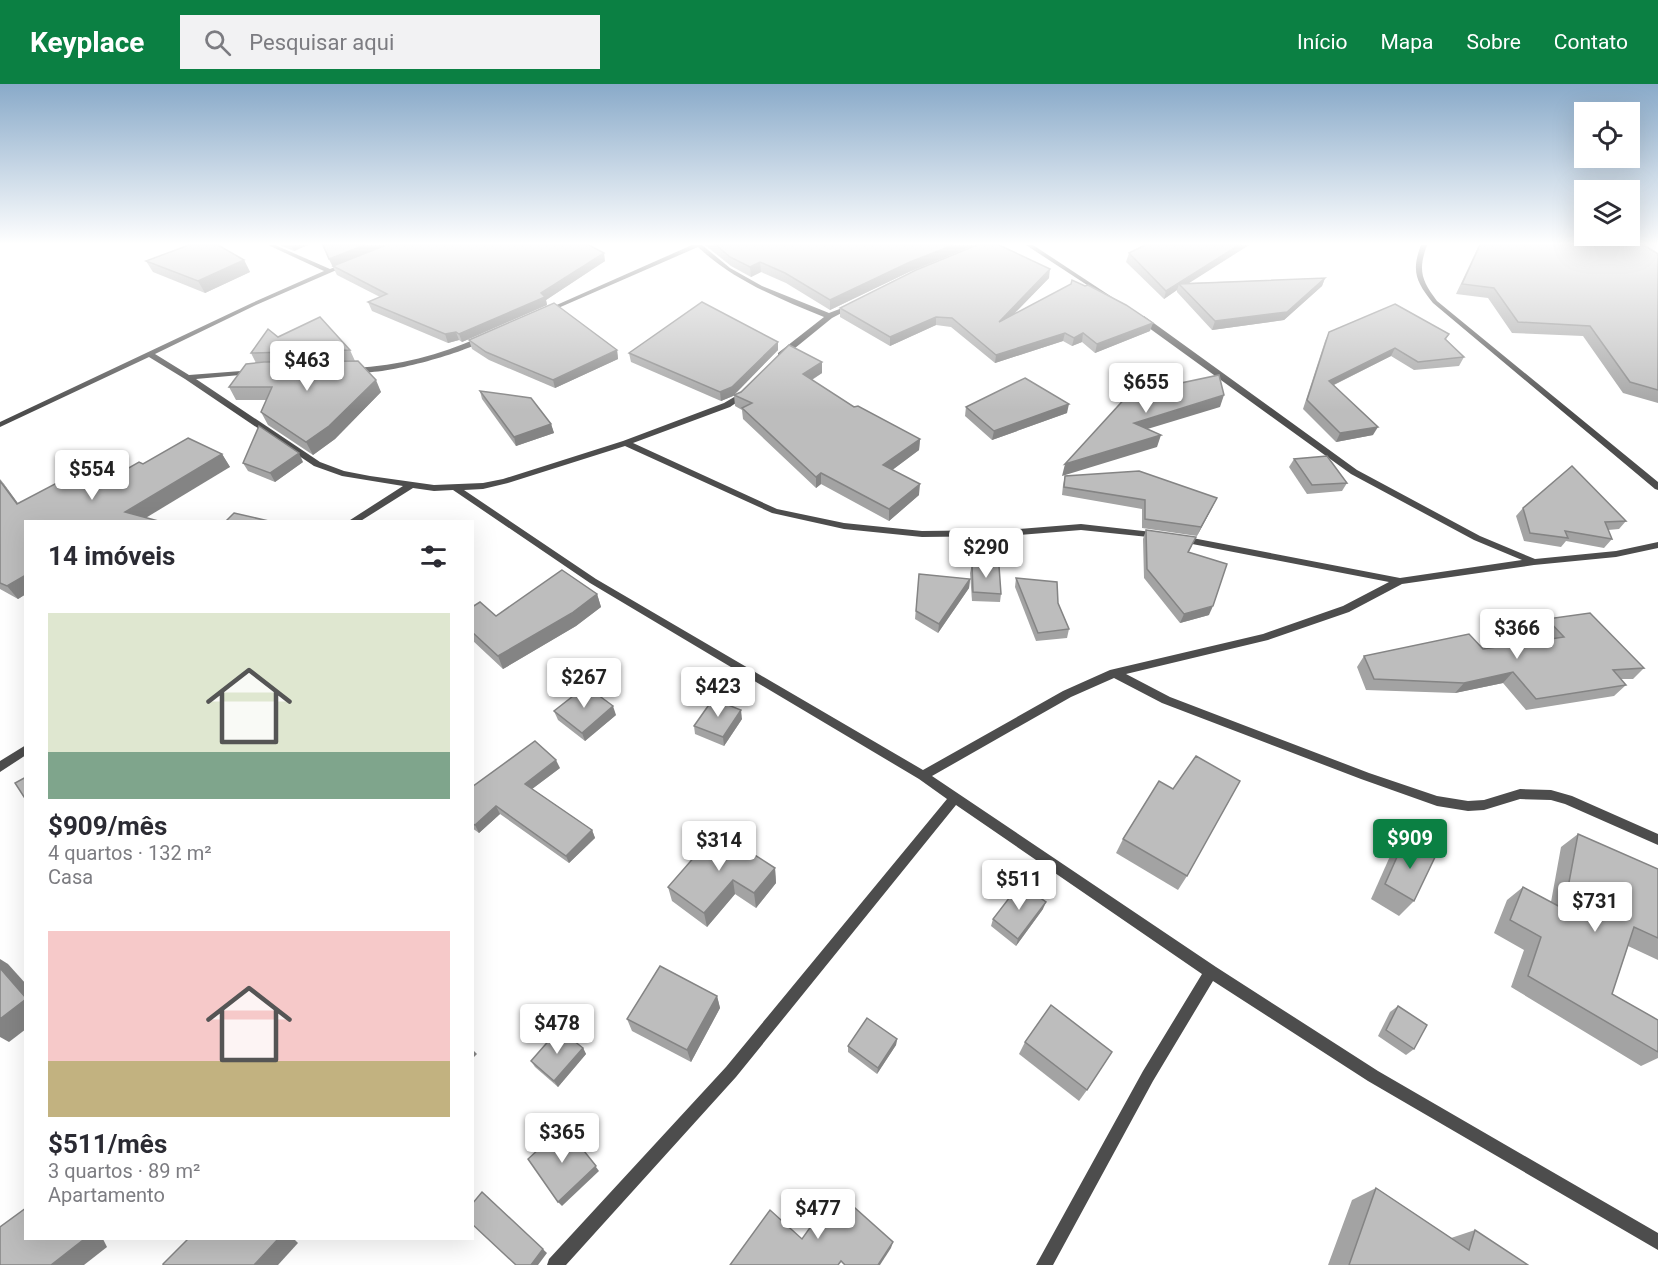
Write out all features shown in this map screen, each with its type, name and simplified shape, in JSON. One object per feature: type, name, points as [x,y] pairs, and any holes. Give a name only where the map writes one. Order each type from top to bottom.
[{"type":"street","points":[[0,425],[266,300]]},
{"type":"street","points":[[537,315],[571,300]]},
{"type":"street","points":[[790,300],[829,316]]},
{"type":"street","points":[[1113,300],[1126,309]]},
{"type":"street","points":[[1433,300],[1658,487]]},
{"type":"street","points":[[772,364],[829,316],[862,301]]},
{"type":"street","points":[[1135,315],[1354,472],[1477,538],[1534,562]]},
{"type":"street","points":[[339,370],[385,369],[425,362],[495,334]]},
{"type":"street","points":[[150,354],[188,376],[317,464],[342,473],[410,486],[457,489],[505,481],[626,443],[728,405],[751,386]]},
{"type":"street","points":[[188,376],[259,372]]},
{"type":"street","points":[[626,443],[775,511],[844,526],[922,534],[1005,533],[1081,527],[1164,536]]},
{"type":"street","points":[[355,520],[410,486]]},
{"type":"street","points":[[457,489],[593,581],[923,776],[1211,972],[1373,1076],[1658,1242]]},
{"type":"street","points":[[1175,538],[1400,581],[1534,562],[1616,554],[1658,545]]},
{"type":"street","points":[[923,776],[1067,693],[1114,673],[1264,637],[1346,609],[1400,581]]},
{"type":"street","points":[[1114,673],[1166,700],[1437,801],[1468,806],[1484,805],[1520,794],[1551,795],[1568,800],[1658,840]]},
{"type":"street","points":[[0,767],[24,750]]},
{"type":"street","points":[[555,1265],[731,1072],[954,799]]},
{"type":"street","points":[[1044,1265],[1148,1076],[1211,972]]},
{"type":"building","points":[[372,300],[538,300],[459,334],[456,332],[445,334],[368,302]]},
{"type":"building","points":[[856,300],[1020,300],[999,322],[1040,300],[1117,300],[1153,323],[1097,344],[1083,333],[1074,338],[1065,333],[996,355],[952,318],[936,317],[890,337],[840,308]]},
{"type":"building","points":[[1195,300],[1300,300],[1287,312],[1215,321]]},
{"type":"building","points":[[1503,300],[1658,300],[1658,390],[1630,382],[1590,326],[1518,322]]},
{"type":"building","points":[[702,302],[778,342],[732,387],[720,392],[629,353]]},
{"type":"building","points":[[554,303],[617,350],[553,380],[486,352],[469,340]]},
{"type":"building","points":[[1395,304],[1449,334],[1445,339],[1464,357],[1418,362],[1395,348],[1329,381],[1378,427],[1340,433],[1307,400],[1329,332]]},
{"type":"building","points":[[320,317],[350,350],[251,353],[268,329],[278,337]]},
{"type":"building","points":[[789,345],[822,362],[803,374],[854,407],[858,406],[920,439],[883,465],[920,484],[889,509],[821,473],[816,477],[742,408],[752,403],[734,395],[741,392]]},
{"type":"building","points":[[358,361],[376,380],[329,426],[306,442],[261,412],[272,387],[229,387],[246,364]]},
{"type":"building","points":[[1219,375],[1224,395],[1134,423],[1161,435],[1065,464],[1129,394]]},
{"type":"building","points":[[1025,378],[1069,404],[994,431],[966,407]]},
{"type":"building","points":[[480,391],[531,398],[551,424],[514,437]]},
{"type":"building","points":[[259,426],[299,453],[270,473],[243,463]]},
{"type":"building","points":[[188,438],[222,454],[125,512],[155,520],[24,520],[24,576],[7,586],[0,583],[0,481],[17,504],[70,476],[92,489],[139,462],[143,464]]},
{"type":"building","points":[[1327,456],[1347,483],[1312,485],[1294,459]]},
{"type":"building","points":[[1572,466],[1626,521],[1605,522],[1612,539],[1565,531],[1568,538],[1530,533],[1523,508]]},
{"type":"building","points":[[1139,471],[1217,498],[1201,527],[1145,519],[1145,500],[1064,487],[1065,476]]},
{"type":"building","points":[[234,513],[264,520],[227,520]]},
{"type":"building","points":[[1146,530],[1196,537],[1188,552],[1227,564],[1213,606],[1184,614],[1147,569]]},
{"type":"building","points":[[972,564],[999,566],[1001,594],[973,592]]},
{"type":"building","points":[[562,570],[597,594],[572,613],[498,656],[474,634],[474,606],[480,602],[496,616]]},
{"type":"building","points":[[919,574],[970,579],[939,624],[916,611]]},
{"type":"building","points":[[1016,578],[1057,582],[1058,603],[1069,629],[1038,633]]},
{"type":"building","points":[[1590,613],[1644,668],[1613,670],[1626,685],[1536,699],[1513,672],[1464,683],[1374,679],[1364,656],[1469,634],[1483,649],[1564,637],[1547,619]]},
{"type":"building","points":[[586,686],[613,706],[582,733],[554,711]]},
{"type":"building","points":[[713,699],[741,710],[723,737],[694,726]]},
{"type":"building","points":[[535,741],[556,760],[525,784],[592,830],[566,856],[496,806],[475,825],[474,786]]},
{"type":"building","points":[[1196,756],[1240,781],[1187,876],[1123,839],[1159,781],[1173,789]]},
{"type":"building","points":[[24,778],[24,797],[15,783]]},
{"type":"building","points":[[717,831],[775,868],[754,893],[733,880],[704,913],[668,887]]},
{"type":"building","points":[[1578,834],[1658,869],[1658,938],[1634,927],[1612,994],[1658,1020],[1658,1052],[1528,976],[1541,937],[1510,920],[1523,887],[1564,909]]},
{"type":"building","points":[[1405,839],[1436,855],[1414,901],[1385,884]]},
{"type":"building","points":[[1020,884],[1046,902],[1018,939],[993,919]]},
{"type":"building","points":[[660,966],[717,996],[687,1050],[627,1019]]},
{"type":"building","points":[[0,968],[24,996],[24,1001],[0,1019]]},
{"type":"building","points":[[1051,1005],[1112,1052],[1087,1090],[1025,1042]]},
{"type":"building","points":[[1398,1006],[1427,1025],[1414,1049],[1386,1030]]},
{"type":"building","points":[[867,1018],[897,1039],[878,1068],[848,1046]]},
{"type":"building","points":[[559,1029],[583,1048],[554,1081],[531,1061]]},
{"type":"building","points":[[564,1126],[596,1166],[558,1202],[528,1159]]},
{"type":"building","points":[[1376,1188],[1469,1250],[1475,1230],[1528,1265],[1349,1265]]},
{"type":"building","points":[[836,1191],[893,1242],[878,1265],[845,1265],[841,1261],[838,1265],[730,1265],[770,1210],[802,1239]]},
{"type":"building","points":[[482,1192],[543,1249],[531,1265],[516,1265],[474,1226],[474,1202]]},
{"type":"building","points":[[24,1209],[24,1240],[83,1240],[51,1265],[0,1265],[0,1227]]},
{"type":"building","points":[[187,1240],[277,1240],[254,1265],[163,1264]]}]
